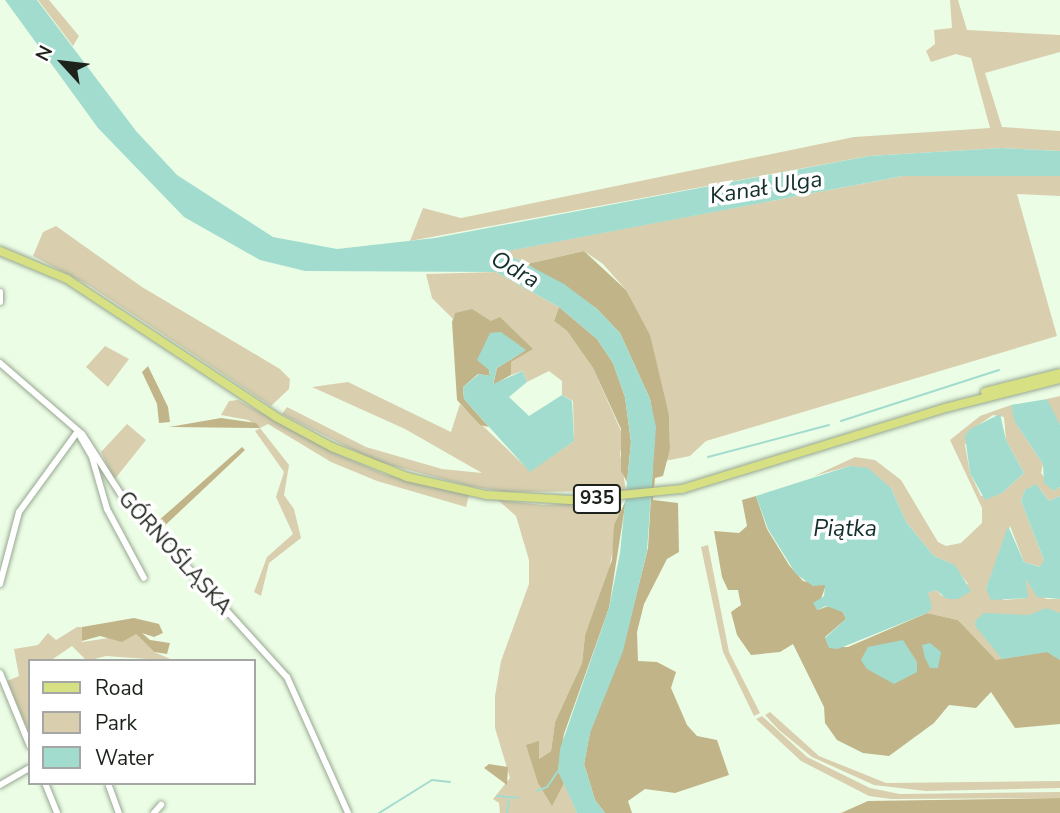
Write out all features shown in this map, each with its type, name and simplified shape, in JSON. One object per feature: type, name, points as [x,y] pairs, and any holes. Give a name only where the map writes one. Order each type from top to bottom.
[{"type":"main road","name":"935","points":[[0,251],[78,286],[276,416],[383,469],[470,492],[520,499],[600,499],[655,494],[722,478],[1060,373]]},
{"type":"main road","name":"935","points":[[945,408],[1060,379]]},
{"type":"street","points":[[0,292],[0,302]]},
{"type":"street","points":[[0,363],[78,431],[92,457],[107,509],[144,578]]},
{"type":"street","points":[[0,584],[19,512],[78,431]]},
{"type":"street","name":"GÓRNOŚLĄSKA","points":[[78,431],[120,494],[292,683],[348,813]]},
{"type":"street","points":[[0,673],[28,741]]},
{"type":"street","points":[[0,785],[28,769]]},
{"type":"street","points":[[46,785],[57,813]]},
{"type":"street","points":[[109,786],[119,813]]},
{"type":"street","points":[[154,813],[161,805]]},
{"type":"green space","points":[[38,0],[49,0],[79,36],[73,46]]},
{"type":"green space","points":[[950,0],[958,0],[967,30],[1060,35],[1060,52],[985,73],[1002,127],[1060,131],[1060,151],[1002,148],[869,156],[410,241],[423,208],[461,218],[854,137],[990,128],[971,58],[956,54],[931,62],[926,51],[935,44],[934,30],[952,28]]},
{"type":"green space","points":[[903,176],[1060,176],[1060,196],[1017,194],[1057,336],[706,441],[690,456],[665,461],[670,449],[669,415],[635,309],[626,290],[603,264],[584,251],[527,264],[502,252]]},
{"type":"green space","points":[[56,226],[142,287],[280,369],[290,379],[289,389],[271,406],[90,286],[33,256],[43,232]]},
{"type":"green space","points":[[496,272],[559,307],[554,321],[567,331],[593,368],[624,438],[620,453],[626,491],[506,492],[469,486],[375,461],[282,414],[287,407],[366,447],[442,469],[482,473],[405,429],[312,387],[348,382],[451,432],[460,404],[530,471],[574,441],[573,401],[562,395],[562,381],[549,371],[527,382],[523,371],[511,375],[511,362],[532,349],[491,321],[455,313],[453,319],[432,298],[426,274]]},
{"type":"green space","points":[[105,346],[129,359],[108,387],[86,367]]},
{"type":"green space","points":[[1060,396],[1060,425],[1051,414],[1047,399]]},
{"type":"green space","points":[[238,400],[332,452],[384,474],[469,495],[466,507],[377,481],[331,462],[268,424],[260,428],[248,420],[221,415],[229,401]]},
{"type":"green space","points":[[1011,405],[1019,428],[1043,464],[1041,473],[1054,491],[1060,487],[1060,496],[1049,501],[1040,489],[1025,490],[1021,501],[1044,560],[1041,567],[1024,562],[1010,526],[986,589],[1004,600],[1027,598],[1026,579],[1046,599],[1060,599],[1060,660],[996,660],[958,620],[927,613],[928,593],[936,590],[942,596],[968,584],[952,564],[934,556],[906,522],[891,488],[850,466],[814,476],[855,457],[875,460],[901,480],[938,542],[946,546],[961,543],[982,523],[982,508],[950,440],[980,416]],"holes":[[[993,415],[1004,417],[1006,440],[1024,473],[1002,493],[981,496],[970,473],[965,445],[974,428]]]},
{"type":"green space","points":[[127,424],[146,440],[114,480],[101,452]]},
{"type":"green space","points":[[260,428],[289,465],[284,495],[294,509],[301,538],[269,563],[261,596],[254,592],[267,557],[293,534],[276,497],[284,472],[255,431]]},
{"type":"green space","points":[[498,500],[543,505],[622,501],[608,576],[585,635],[582,663],[555,722],[551,751],[539,759],[526,746],[553,798],[564,783],[577,813],[500,813],[499,803],[493,799],[510,778],[495,728],[495,696],[501,661],[529,584],[529,560],[516,516]]},
{"type":"green space","points":[[708,545],[729,652],[760,713],[754,716],[723,652],[701,547]]},
{"type":"green space","points":[[77,627],[82,627],[82,642],[136,634],[154,652],[170,659],[106,656],[85,659],[72,646],[53,659],[28,659],[28,731],[7,681],[19,676],[14,649],[38,645],[48,633],[56,640]]},
{"type":"green space","points":[[770,712],[819,756],[886,783],[1060,781],[1060,788],[926,791],[874,785],[812,757],[765,715]]},
{"type":"green space","points":[[762,716],[807,757],[870,788],[900,794],[1060,792],[1060,798],[891,799],[869,796],[801,761],[756,719]]},
{"type":"shaded area","points":[[584,251],[626,290],[650,335],[669,415],[670,449],[663,476],[655,478],[653,500],[678,503],[679,552],[667,559],[644,604],[637,632],[638,661],[657,662],[676,672],[671,688],[687,725],[697,736],[717,740],[729,775],[675,793],[645,789],[628,801],[632,813],[605,813],[595,800],[584,764],[590,732],[624,644],[648,548],[655,427],[650,399],[620,333],[596,308],[527,264]]},
{"type":"shaded area","points":[[559,307],[597,339],[613,363],[625,397],[631,442],[627,482],[621,471],[621,429],[593,368],[567,331],[554,321]]},
{"type":"shaded area","points":[[472,309],[491,321],[500,317],[533,349],[511,362],[511,375],[493,385],[497,368],[526,350],[489,370],[490,376],[478,374],[463,387],[464,399],[489,427],[480,425],[457,400],[452,322],[455,313]]},
{"type":"shaded area","points":[[148,366],[168,407],[170,422],[159,423],[157,404],[142,372]]},
{"type":"shaded area","points":[[221,418],[256,423],[260,428],[169,427]]},
{"type":"shaded area","points":[[242,447],[245,450],[158,532],[129,502],[138,497],[157,522]]},
{"type":"shaded area","points":[[756,496],[767,529],[789,565],[803,581],[826,585],[817,610],[829,606],[843,612],[846,619],[825,637],[829,647],[848,647],[927,613],[958,620],[996,660],[1047,652],[1060,660],[1060,724],[1015,728],[991,692],[976,708],[949,705],[934,723],[889,756],[863,753],[837,740],[825,723],[824,707],[793,644],[780,652],[751,655],[737,635],[731,612],[741,605],[738,590],[728,590],[722,577],[714,531],[739,533],[747,526],[742,500]]},
{"type":"shaded area","points":[[626,500],[609,608],[564,734],[558,771],[564,783],[552,806],[538,783],[526,745],[539,741],[539,759],[551,751],[555,722],[582,663],[585,635],[612,560],[614,525]]},
{"type":"shaded area","points":[[134,618],[159,624],[163,633],[154,637],[142,633],[150,640],[170,643],[167,654],[154,652],[136,634],[122,642],[100,636],[82,641],[82,627]]},
{"type":"shaded area","points":[[489,764],[508,767],[507,785],[484,768]]},
{"type":"shaded area","points":[[1060,798],[1060,813],[841,813],[868,801]]},
{"type":"water","points":[[5,0],[37,0],[136,131],[177,175],[273,237],[337,249],[435,238],[869,156],[1002,148],[1060,151],[1060,176],[903,176],[503,252],[564,284],[596,308],[620,333],[650,399],[656,427],[647,551],[623,651],[590,733],[584,764],[595,800],[605,813],[577,813],[558,771],[560,749],[609,608],[620,553],[631,442],[625,397],[613,363],[597,339],[559,307],[496,272],[305,271],[260,260],[184,217],[98,128]]},
{"type":"water","points":[[501,332],[526,350],[497,368],[493,384],[523,371],[527,382],[509,397],[529,416],[562,395],[572,401],[574,441],[530,472],[464,399],[463,387],[479,374],[490,376],[489,370],[477,360],[490,333]]},
{"type":"water","points":[[1047,399],[1060,425],[1060,487],[1054,491],[1044,483],[1043,464],[1015,422],[1011,405]]},
{"type":"water","points":[[1000,414],[1006,440],[1024,473],[1002,493],[985,500],[970,473],[965,436],[970,429]]},
{"type":"water","name":"Piątka","points":[[850,466],[868,468],[891,488],[906,522],[934,556],[955,565],[971,591],[958,599],[947,599],[936,590],[928,593],[932,608],[927,613],[838,649],[829,648],[825,638],[846,619],[843,612],[826,606],[817,610],[813,603],[824,596],[825,585],[813,586],[796,574],[768,529],[756,496]]},
{"type":"water","points":[[1036,484],[1049,501],[1060,496],[1060,599],[1037,597],[1026,579],[1028,598],[991,600],[986,589],[1008,526],[1024,562],[1040,567],[1044,560],[1021,501],[1025,490]]},
{"type":"water","points":[[1046,608],[1060,613],[1060,660],[1047,652],[1002,659],[976,627],[975,621],[984,613],[1029,615]]},
{"type":"water","points":[[903,640],[917,662],[917,672],[894,684],[867,669],[861,660],[868,647]]},
{"type":"water","points":[[930,643],[941,652],[938,668],[930,668],[925,658],[922,645]]},
{"type":"waterway","points":[[841,421],[999,370]]},
{"type":"waterway","points":[[708,457],[829,425]]},
{"type":"waterway","points":[[537,791],[547,787],[558,771]]},
{"type":"waterway","points":[[379,813],[432,780],[450,782]]},
{"type":"waterway","points":[[497,796],[518,798]]},
{"type":"waterway","points":[[507,813],[509,800]]},
{"type":"water label","name":"Kanał Ulga","points":[[766,188]]},
{"type":"water label","name":"Odra","points":[[515,270]]}]
